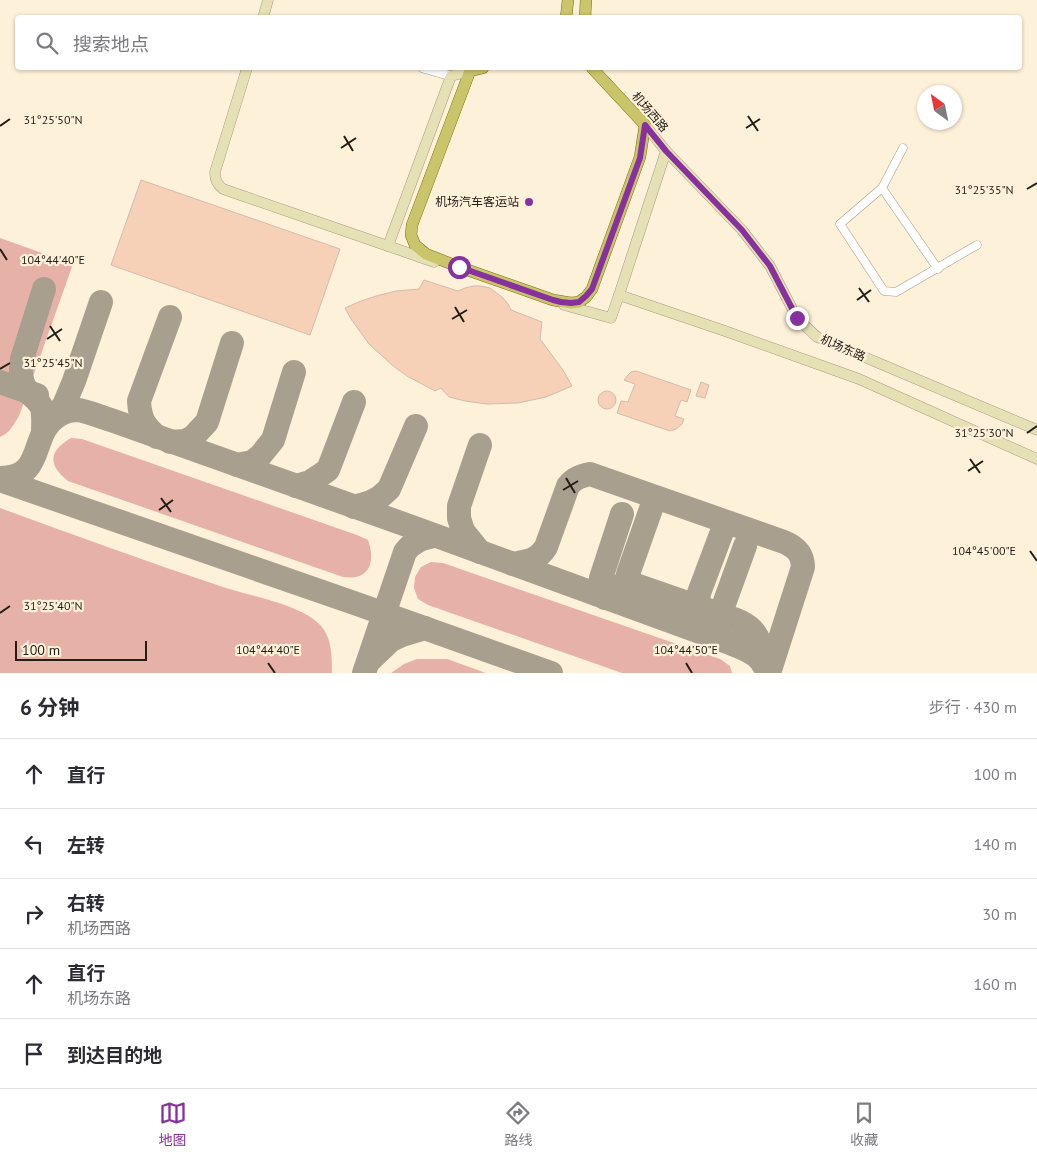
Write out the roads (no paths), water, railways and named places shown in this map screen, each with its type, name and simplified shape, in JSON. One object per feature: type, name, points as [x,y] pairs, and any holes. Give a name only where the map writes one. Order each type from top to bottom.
[{"type":"main road","points":[[264,15],[268,0]]},
{"type":"main road","points":[[566,15],[568,0]]},
{"type":"main road","points":[[585,15],[586,0]]},
{"type":"main road","points":[[246,70],[215,172],[218,185],[224,189],[388,246],[451,76],[474,70]]},
{"type":"main road","name":"机场西路","points":[[388,246],[530,295],[611,318],[666,151],[645,125],[594,70]]},
{"type":"main road","points":[[470,71],[412,225],[415,245],[426,254],[553,300],[571,303],[579,302],[592,289],[640,158],[645,125]]},
{"type":"main road","name":"机场东路","points":[[666,151],[742,230],[770,266],[797,318],[818,337],[1037,430]]},
{"type":"main road","name":"机场东路","points":[[620,295],[859,379],[1037,459]]},
{"type":"street","points":[[430,70],[451,76]]},
{"type":"street","points":[[903,148],[882,188],[840,224],[884,290],[896,292],[977,245]]},
{"type":"street","points":[[882,188],[938,269]]},
{"type":"place","name":"机场汽车客运站","points":[[529,202]]}]
